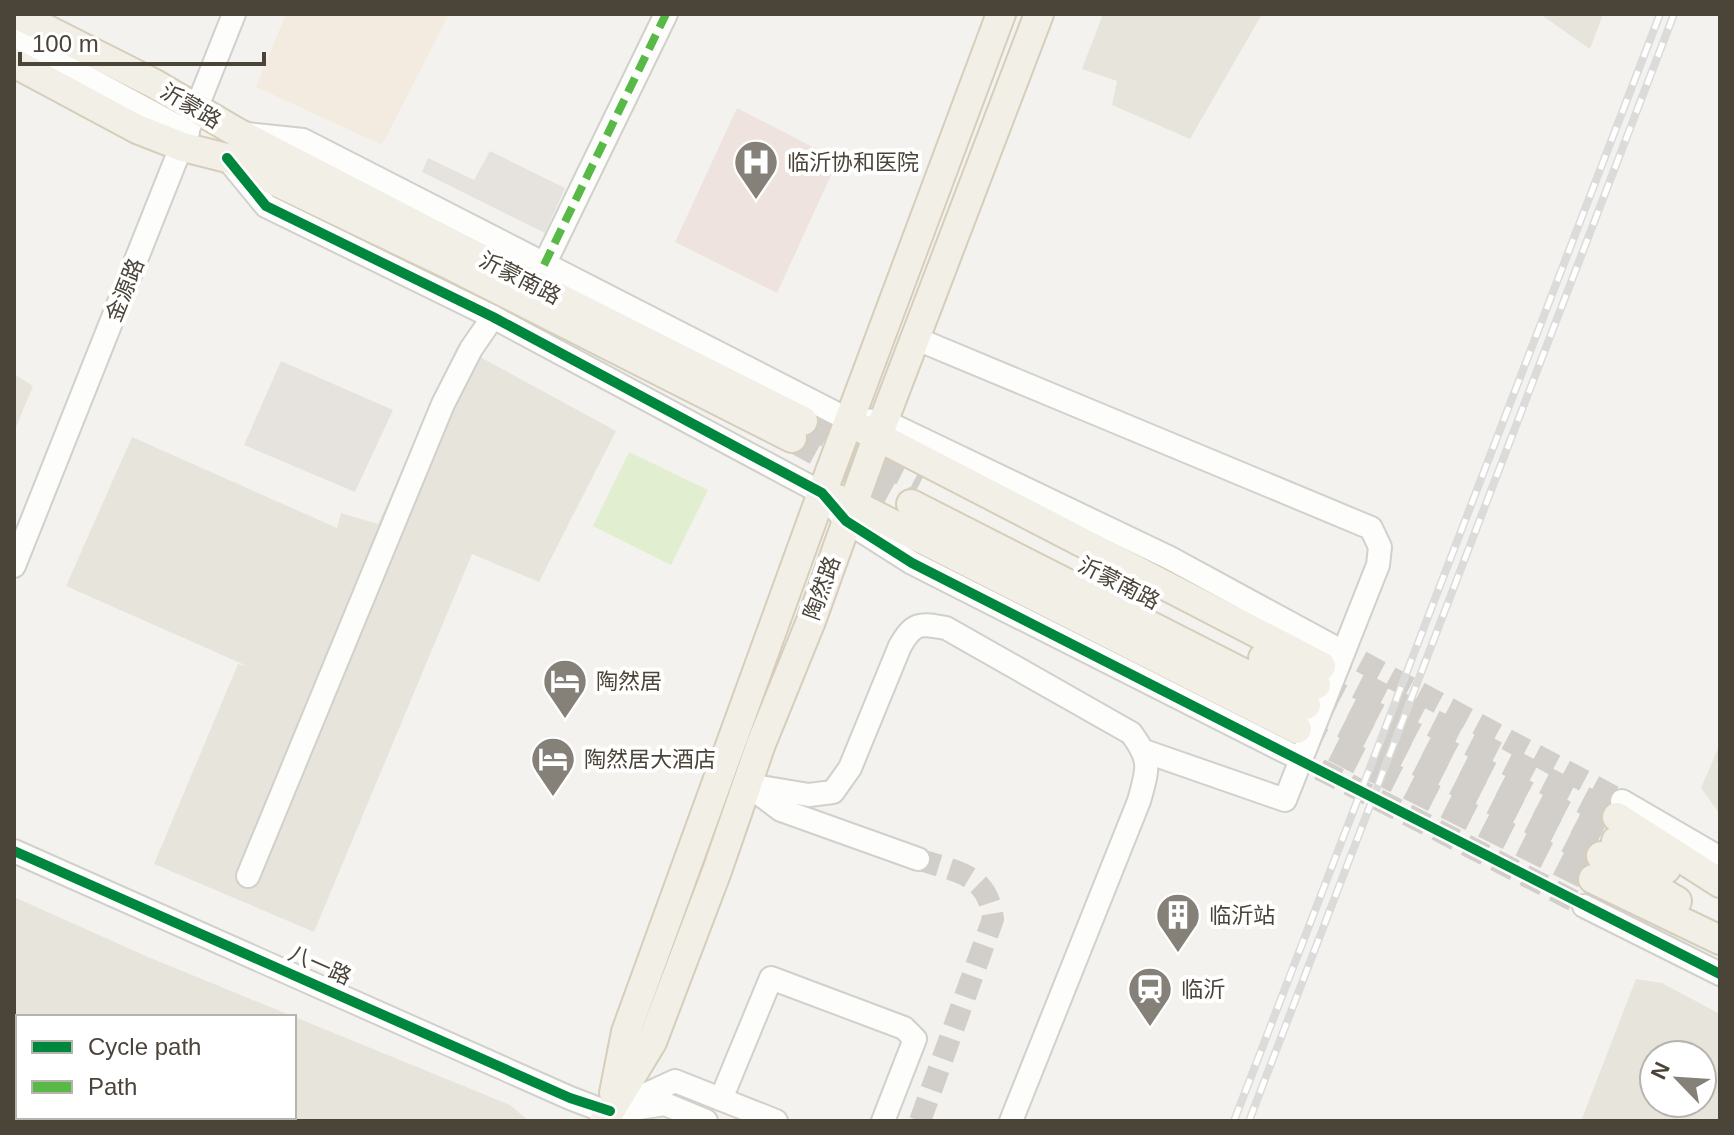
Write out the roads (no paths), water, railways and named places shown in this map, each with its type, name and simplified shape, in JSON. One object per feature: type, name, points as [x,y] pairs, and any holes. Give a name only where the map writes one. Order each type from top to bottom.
[{"type":"main road","name":"沂蒙路","points":[[16,14],[155,84],[189,129],[232,145]]},
{"type":"main road","name":"陶然路","points":[[614,1119],[626,1032],[1001,14]]},
{"type":"main road","name":"陶然路","points":[[614,1119],[652,1042],[1039,14]]},
{"type":"main road","name":"沂蒙路","points":[[14,63],[137,129],[189,129],[232,145]]},
{"type":"main road","name":"沂蒙南路","points":[[232,145],[460,248],[798,430]]},
{"type":"main road","points":[[849,420],[880,430],[1310,698]]},
{"type":"main road","name":"沂蒙南路","points":[[916,492],[1310,698]]},
{"type":"main road","points":[[822,493],[849,512],[1310,698]]},
{"type":"main road","points":[[1610,839],[1720,883]]},
{"type":"main road","points":[[1610,839],[1720,897]]},
{"type":"main road","points":[[1610,839],[1720,926]]},
{"type":"main road","points":[[1610,839],[1720,940]]},
{"type":"street","name":"金源路","points":[[14,566],[234,14]]},
{"type":"street","points":[[544,265],[666,14]]},
{"type":"street","points":[[14,38],[189,129]]},
{"type":"street","points":[[822,493],[493,317],[266,206],[232,145],[303,140],[849,420]]},
{"type":"street","points":[[248,876],[443,404],[471,349],[493,317]]},
{"type":"street","points":[[917,339],[1371,528],[1380,547],[1378,565],[1285,800],[1144,751]]},
{"type":"street","points":[[748,785],[809,795],[833,792],[850,768],[900,646],[909,630],[924,624],[946,628],[1131,733],[1144,751],[1148,767],[1139,801],[1011,1121]]},
{"type":"street","points":[[748,785],[781,810],[918,859]]},
{"type":"street","points":[[1610,839],[1720,858]]},
{"type":"street","name":"八一路","points":[[14,851],[614,1119]]},
{"type":"street","points":[[1584,906],[1720,974]]},
{"type":"street","points":[[721,1099],[771,978],[904,1028],[915,1039],[883,1121]]},
{"type":"street","points":[[614,1119],[675,1081],[776,1121]]},
{"type":"street","points":[[614,1119],[665,1104],[706,1121]]},
{"type":"tunnel","points":[[803,421],[921,481]]},
{"type":"tunnel","points":[[792,438],[911,504]]},
{"type":"tunnel","points":[[1332,646],[1622,801]]},
{"type":"tunnel","points":[[1321,666],[1617,817]]},
{"type":"tunnel","points":[[1316,685],[1616,841]]},
{"type":"tunnel","points":[[1306,705],[1601,856]]},
{"type":"tunnel","points":[[1297,729],[1593,879]]},
{"type":"tunnel","points":[[1290,754],[1584,906]]},
{"type":"tunnel","points":[[918,859],[957,872],[977,883],[985,892],[993,919],[920,1121]]},
{"type":"railway","points":[[1234,1121],[1660,14]]},
{"type":"railway","points":[[1249,1121],[1674,14]]},
{"type":"place","name":"临沂协和医院","points":[[756,201]]},
{"type":"place","name":"陶然居","points":[[565,720]]},
{"type":"place","name":"陶然居大酒店","points":[[553,798]]},
{"type":"place","name":"临沂站","points":[[1178,954]]},
{"type":"place","name":"临沂","points":[[1150,1028]]}]
